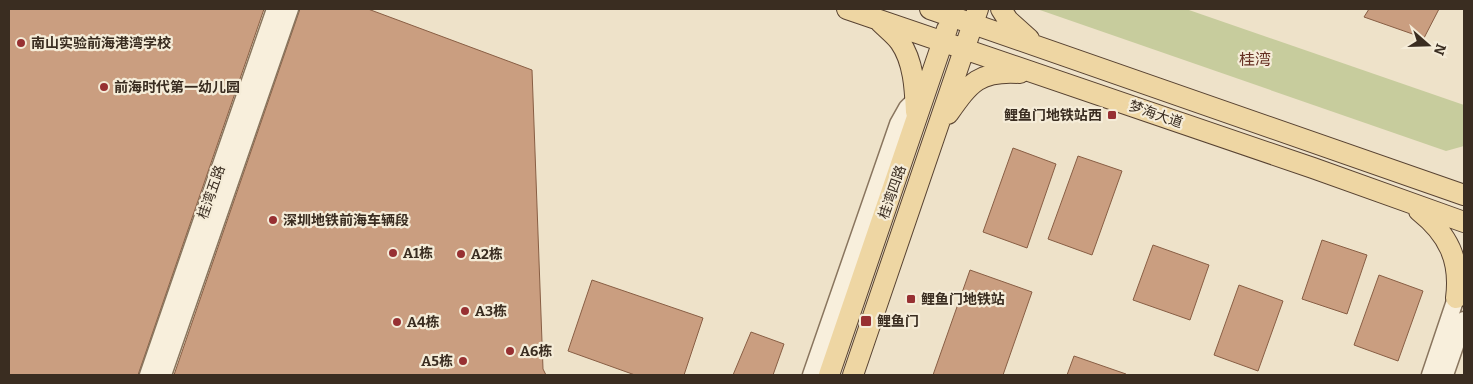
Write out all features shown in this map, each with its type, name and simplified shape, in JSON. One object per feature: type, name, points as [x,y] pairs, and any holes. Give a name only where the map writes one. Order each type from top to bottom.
[{"type":"main road","name":"梦海大道","points":[[847,9],[1464,222]]},
{"type":"main road","name":"梦海大道","points":[[930,9],[975,16],[1039,46],[1464,194]]},
{"type":"main road","points":[[1001,9],[1015,27],[1039,46]]},
{"type":"main road","name":"桂湾四路","points":[[829,375],[917,119],[921,94],[953,13]]},
{"type":"main road","name":"桂湾四路","points":[[853,375],[975,16]]},
{"type":"main road","points":[[877,19],[894,35],[905,51],[921,94]]},
{"type":"main road","points":[[937,129],[961,95],[980,78],[994,73],[1008,72],[1039,74]]},
{"type":"main road","points":[[1419,179],[1445,181],[1464,179]]},
{"type":"main road","points":[[1410,203],[1433,222],[1448,242],[1456,273],[1456,298]]},
{"type":"street","name":"桂湾五路","points":[[148,375],[275,9]]},
{"type":"street","name":"桂湾五路","points":[[163,375],[290,9]]},
{"type":"street","points":[[812,375],[898,124],[907,108],[921,94]]},
{"type":"street","points":[[1430,375],[1464,272]]},
{"type":"street","points":[[1445,375],[1464,320]]},
{"type":"green space","points":[[1037,9],[1186,9],[1464,105],[1464,146],[1446,151]]},
{"type":"building","points":[[9,9],[264,9],[138,375],[9,375]]},
{"type":"building","points":[[300,9],[368,9],[532,70],[543,369],[546,375],[174,375]]},
{"type":"building","points":[[1369,9],[1439,9],[1424,38],[1364,17]]},
{"type":"building","points":[[1013,148],[1056,164],[1027,248],[983,232]]},
{"type":"building","points":[[1078,156],[1122,171],[1092,255],[1048,239]]},
{"type":"building","points":[[1322,240],[1367,255],[1347,314],[1302,299]]},
{"type":"building","points":[[1153,245],[1209,265],[1190,320],[1133,300]]},
{"type":"building","points":[[970,270],[1032,292],[1003,375],[933,375]]},
{"type":"building","points":[[1379,275],[1423,291],[1398,361],[1354,345]]},
{"type":"building","points":[[592,280],[703,318],[684,375],[635,375],[568,351]]},
{"type":"building","points":[[1239,285],[1283,301],[1258,371],[1214,355]]},
{"type":"building","points":[[751,332],[784,344],[773,375],[733,375]]},
{"type":"building","points":[[1074,356],[1126,374],[1126,375],[1067,375]]},
{"type":"place","name":"南山实验前海港湾学校","points":[[21,43]]},
{"type":"place","name":"前海时代第一幼儿园","points":[[104,87]]},
{"type":"place","name":"鲤鱼门地铁站西","points":[[1112,115]]},
{"type":"place","name":"深圳地铁前海车辆段","points":[[273,220]]},
{"type":"place","name":"A1栋","points":[[393,253]]},
{"type":"place","name":"A2栋","points":[[461,254]]},
{"type":"place","name":"鲤鱼门地铁站","points":[[911,299]]},
{"type":"place","name":"A3栋","points":[[465,311]]},
{"type":"place","name":"鲤鱼门","points":[[866,321]]},
{"type":"place","name":"A4栋","points":[[397,322]]},
{"type":"place","name":"A6栋","points":[[510,351]]},
{"type":"place","name":"A5栋","points":[[463,361]]},
{"type":"district","name":"桂湾","points":[[1255,59]]}]
